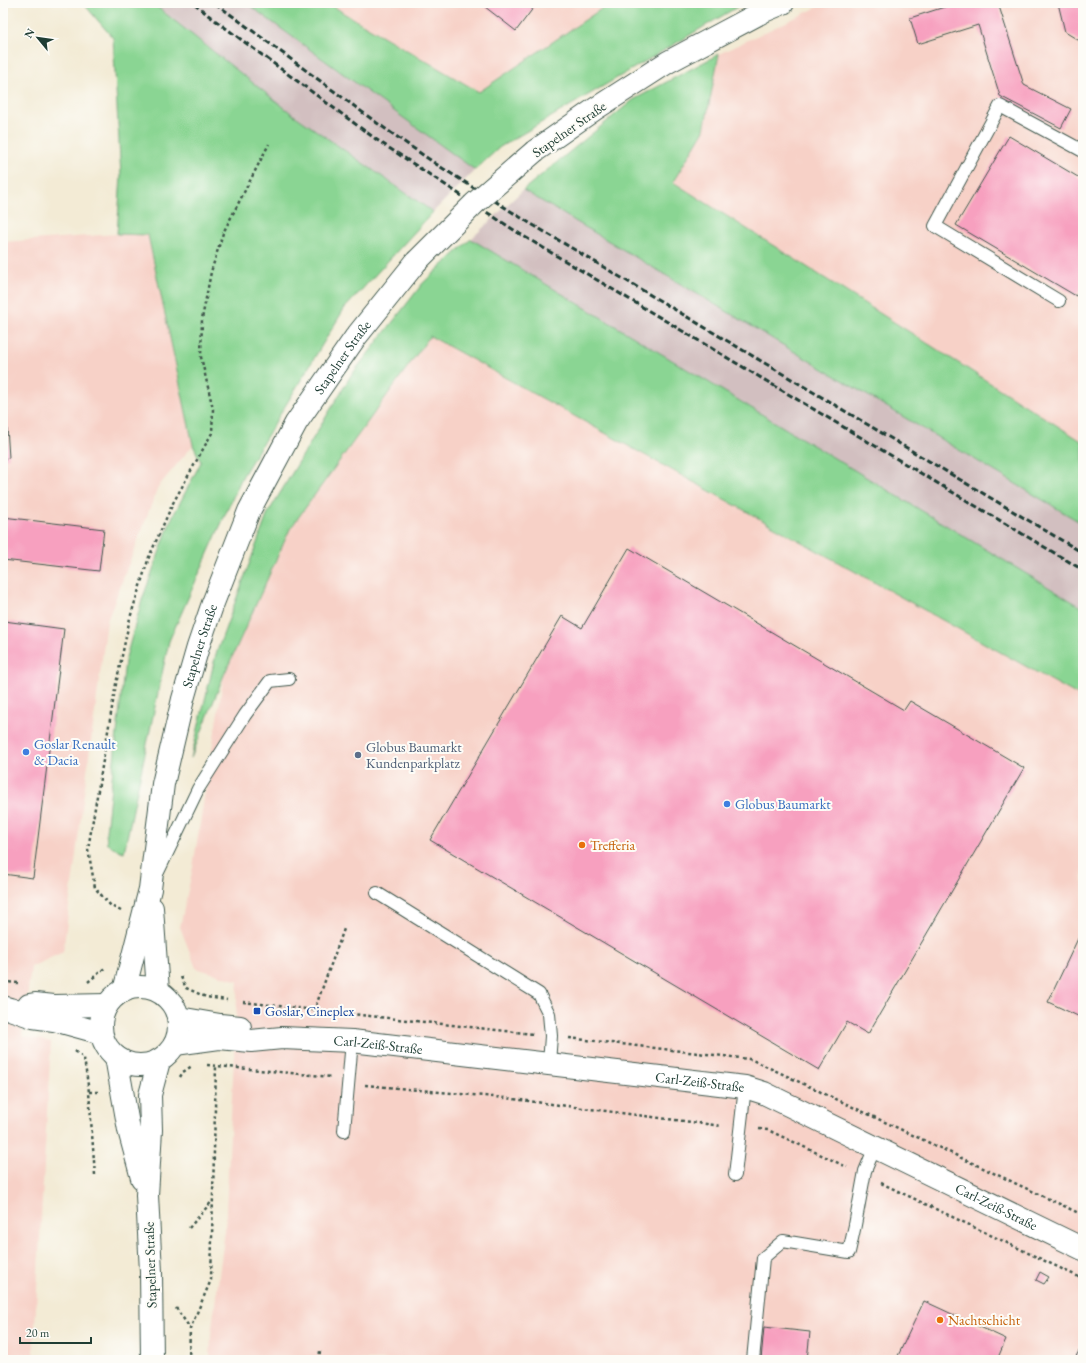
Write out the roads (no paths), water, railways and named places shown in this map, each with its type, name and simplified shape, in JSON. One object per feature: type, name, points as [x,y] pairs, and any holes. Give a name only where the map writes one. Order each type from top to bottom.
[{"type":"street","name":"Stapelner Straße","points":[[124,991],[150,889],[163,784],[183,699],[198,646],[249,511],[296,423],[355,338],[416,262],[475,203],[535,151],[595,109],[668,62],[764,11],[783,3]]},
{"type":"street","name":"Stapelner Straße","points":[[150,889],[158,991]]},
{"type":"street","points":[[7,1008],[33,1017],[54,1020],[101,1033],[103,1014],[107,1005],[114,996],[135,987],[158,991],[167,998],[174,1007],[179,1018]]},
{"type":"street","points":[[7,1008],[35,1004],[54,1006],[107,1005]]},
{"type":"street","name":"Stapelner Straße","points":[[101,1033],[109,1050],[116,1057],[126,1063],[137,1066],[148,1065],[159,1061],[168,1054],[175,1044],[179,1032],[179,1018]]},
{"type":"street","name":"Carl-Zeiß-Straße","points":[[179,1018],[248,1028],[282,1038]]},
{"type":"street","name":"Carl-Zeiß-Straße","points":[[175,1044],[219,1038],[251,1041],[282,1038],[352,1041],[745,1087],[764,1093],[1083,1249]]},
{"type":"street","name":"Stapelner Straße","points":[[116,1057],[129,1130],[147,1194]]},
{"type":"street","name":"Stapelner Straße","points":[[152,1360],[151,1272],[147,1194],[151,1133],[150,1095],[159,1061]]},
{"type":"lane","points":[[1059,301],[935,226],[1000,106],[1083,152]]},
{"type":"lane","points":[[150,889],[198,789],[244,715],[270,681],[289,679]]},
{"type":"lane","points":[[377,893],[539,994],[550,1014],[551,1036],[549,1063]]},
{"type":"lane","points":[[344,1131],[352,1041]]},
{"type":"lane","points":[[735,1175],[745,1087]]},
{"type":"lane","points":[[753,1360],[763,1258],[783,1240],[849,1252],[864,1175],[875,1147]]},
{"type":"railway","points":[[194,3],[208,15],[377,140],[520,234],[1083,570]]},
{"type":"railway","points":[[215,3],[377,123],[436,164],[528,222],[1083,553]]},
{"type":"place","name":"Goslar Renault & Dacia","points":[[26,752]]},
{"type":"place","name":"Globus Baumarkt Kundenparkplatz","points":[[358,755]]},
{"type":"place","name":"Globus Baumarkt","points":[[727,804]]},
{"type":"place","name":"Trefferia","points":[[582,845]]},
{"type":"place","name":"Goslar, Cineplex","points":[[257,1011]]},
{"type":"place","name":"Nachtschicht","points":[[940,1320]]}]
